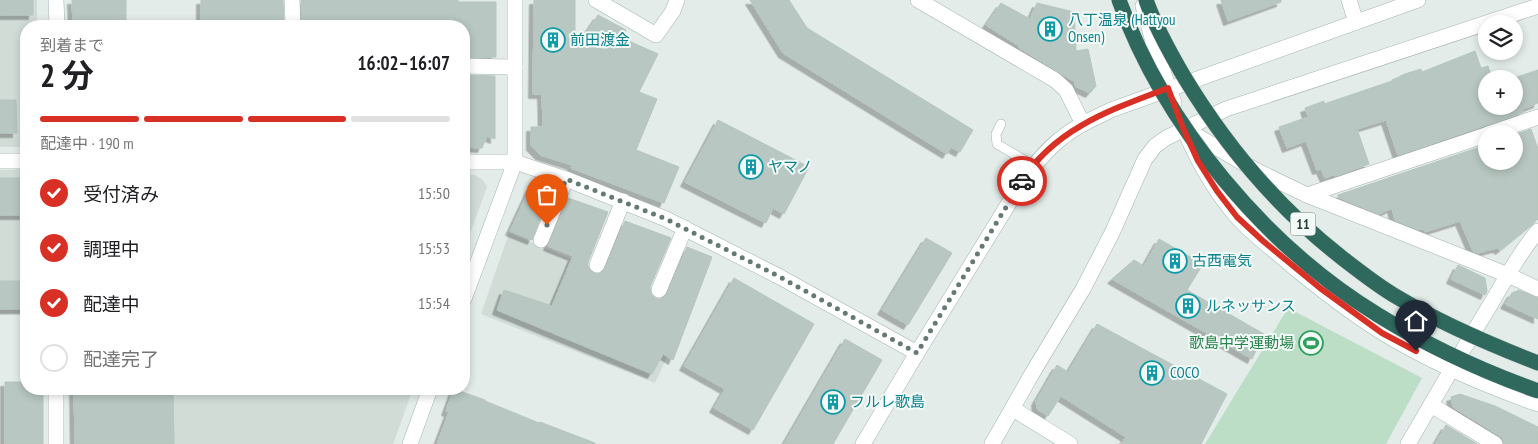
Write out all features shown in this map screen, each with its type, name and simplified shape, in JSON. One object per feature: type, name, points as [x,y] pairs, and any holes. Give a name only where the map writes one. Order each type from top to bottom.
[{"type":"highway","name":"11","points":[[1118,0],[1145,62],[1168,102],[1196,143],[1232,188],[1296,254],[1333,284],[1376,314],[1424,342],[1474,366],[1538,391]]},
{"type":"highway","name":"11","points":[[1146,0],[1168,49],[1220,132],[1252,173],[1316,237],[1356,269],[1402,300],[1439,321],[1491,345],[1538,363]]},
{"type":"street","points":[[56,0],[57,20]]},
{"type":"street","points":[[292,0],[293,20]]},
{"type":"street","points":[[470,282],[515,162],[515,0]]},
{"type":"street","points":[[596,0],[656,35],[673,11],[677,0]]},
{"type":"street","points":[[918,0],[1055,80],[1066,90],[1083,124]]},
{"type":"street","points":[[1141,0],[1168,88],[1183,128],[1198,161],[1217,191],[1237,217],[1320,288],[1382,333],[1451,370],[1502,392],[1538,404]]},
{"type":"street","points":[[1349,0],[1356,22]]},
{"type":"street","points":[[863,444],[1025,177],[1042,156],[1063,137],[1083,124],[1111,110],[1168,88],[1418,0]]},
{"type":"street","points":[[992,444],[1088,281],[1145,159],[1155,146],[1183,128],[1226,109],[1538,6]]},
{"type":"street","points":[[470,66],[515,67]]},
{"type":"street","points":[[1514,125],[1538,117]]},
{"type":"street","points":[[1183,128],[1255,170],[1307,195],[1508,275],[1538,289]]},
{"type":"street","points":[[1307,195],[1478,137]]},
{"type":"street","points":[[0,161],[20,161]]},
{"type":"street","points":[[470,162],[515,162],[566,179],[666,219],[780,277],[917,353]]},
{"type":"street","points":[[541,240],[566,179]]},
{"type":"street","points":[[597,265],[622,201]]},
{"type":"street","points":[[659,290],[684,228]]},
{"type":"street","points":[[1408,444],[1508,275],[1538,231]]},
{"type":"street","points":[[56,395],[56,444]]},
{"type":"street","points":[[410,444],[428,395]]},
{"type":"street","points":[[1431,405],[1495,444]]},
{"type":"street","points":[[1013,409],[1070,444]]},
{"type":"lane","points":[[1002,124],[996,134],[997,144],[1034,166]]},
{"type":"shaded area","points":[[0,0],[37,0],[37,20],[20,20],[20,147],[0,147]]},
{"type":"shaded area","points":[[20,169],[20,315],[0,315],[0,170]]},
{"type":"shaded area","points":[[470,175],[475,175],[483,180],[487,187],[470,234]]},
{"type":"shaded area","points":[[509,233],[690,308],[655,383],[481,314]]},
{"type":"shaded area","points":[[120,395],[411,395],[393,444],[120,444]]},
{"type":"green space","name":"歌島中学運動場","points":[[1288,308],[1422,378],[1386,444],[1205,444]]},
{"type":"building","points":[[0,0],[33,0],[33,15],[0,15]]},
{"type":"building","points":[[72,0],[126,0],[126,20],[73,20]]},
{"type":"building","points":[[201,0],[283,0],[284,20],[201,20]]},
{"type":"building","points":[[301,0],[458,0],[458,2],[496,2],[496,57],[470,57],[470,20],[302,20]]},
{"type":"building","points":[[534,0],[575,0],[575,50],[598,15],[626,30],[622,38],[658,54],[639,92],[657,99],[636,150],[679,167],[664,203],[571,168],[572,165],[540,155],[531,146],[531,127],[543,127],[542,94],[533,94]]},
{"type":"building","points":[[750,0],[789,0],[807,28],[973,130],[960,152],[951,147],[947,154],[783,53]]},
{"type":"building","points":[[1221,0],[1281,0],[1281,2],[1228,21]]},
{"type":"building","name":"八丁温泉 (Hattyou Onsen)","points":[[1001,3],[1030,19],[1037,3],[1074,12],[1076,51],[1088,49],[1096,86],[1090,93],[1075,86],[1075,82],[986,25]]},
{"type":"building","points":[[1475,51],[1481,68],[1488,66],[1489,70],[1478,70],[1478,115],[1515,115],[1486,125],[1478,125],[1478,128],[1398,155],[1386,120],[1357,129],[1369,164],[1325,178],[1321,169],[1317,170],[1306,141],[1287,148],[1279,127],[1308,117],[1305,108],[1324,101],[1324,104],[1421,69],[1422,72]]},
{"type":"building","points":[[1538,70],[1538,103],[1523,109],[1523,75]]},
{"type":"building","points":[[470,75],[495,76],[495,139],[487,136],[482,148],[470,147]]},
{"type":"building","points":[[0,100],[16,100],[17,133],[0,133]]},
{"type":"building","name":"ヤマノ","points":[[718,120],[809,167],[784,214],[773,208],[766,223],[685,182]]},
{"type":"building","points":[[1531,129],[1538,149],[1538,219],[1500,250],[1497,248],[1478,253],[1473,251],[1460,221],[1425,232],[1423,229],[1417,229],[1395,220],[1392,208],[1379,214],[1338,197],[1338,195],[1478,148],[1478,170],[1523,170],[1523,132]]},
{"type":"building","points":[[0,178],[20,178],[20,215],[0,215]]},
{"type":"building","points":[[531,186],[550,193],[532,240],[510,231]]},
{"type":"building","points":[[568,198],[608,212],[588,262],[588,267],[593,273],[599,274],[605,269],[625,221],[671,238],[650,287],[651,295],[656,299],[661,299],[667,294],[687,247],[712,257],[673,360],[663,354],[652,374],[497,310],[504,290],[552,306],[573,256],[548,246]]},
{"type":"building","points":[[926,238],[952,253],[908,325],[882,310]]},
{"type":"building","name":"ルネッサンス","points":[[1159,239],[1203,264],[1187,290],[1264,334],[1252,359],[1112,279],[1134,260],[1144,266]]},
{"type":"building","points":[[1458,265],[1485,278],[1487,291],[1485,295],[1451,279]]},
{"type":"building","points":[[734,278],[814,324],[753,430],[714,408],[725,389],[684,366]]},
{"type":"building","points":[[0,281],[20,281],[20,309],[0,309]]},
{"type":"building","points":[[1519,290],[1538,298],[1538,319],[1505,304],[1512,293]]},
{"type":"building","points":[[1097,324],[1227,394],[1201,444],[1121,444],[1126,437],[1061,396],[1048,416],[1037,409],[1036,401],[1057,365],[1068,372]]},
{"type":"building","name":"フルレ歌島","points":[[845,339],[882,360],[833,444],[784,444]]},
{"type":"building","points":[[5,382],[20,382],[20,395],[43,395],[43,444],[5,444]]},
{"type":"building","points":[[1460,394],[1495,406],[1538,427],[1538,444],[1504,444],[1500,436],[1453,407],[1451,397]]},
{"type":"building","points":[[74,395],[173,395],[174,444],[75,444]]},
{"type":"building","points":[[452,395],[470,395],[595,444],[437,444],[449,412],[446,411]]},
{"type":"building","points":[[1446,425],[1477,444],[1435,444]]},
{"type":"way so far","points":[[547,225],[566,179],[666,219],[780,277],[917,353],[1022,181]]},
{"type":"place","name":"八丁温泉 (Hattyou Onsen)","points":[[1050,29]]},
{"type":"place","name":"前田渡金","points":[[553,40]]},
{"type":"place","name":"ヤマノ","points":[[751,167]]},
{"type":"place","name":"古西電気","points":[[1175,261]]},
{"type":"place","name":"ルネッサンス","points":[[1188,306]]},
{"type":"place","name":"歌島中学運動場","points":[[1311,343]]},
{"type":"place","name":"COCO","points":[[1152,373]]},
{"type":"place","name":"フルレ歌島","points":[[833,402]]},
{"type":"route","points":[[1022,181],[1042,156],[1063,137],[1083,124],[1111,110],[1168,88],[1198,161],[1217,191],[1237,217],[1320,288],[1382,333],[1416,351]]}]
